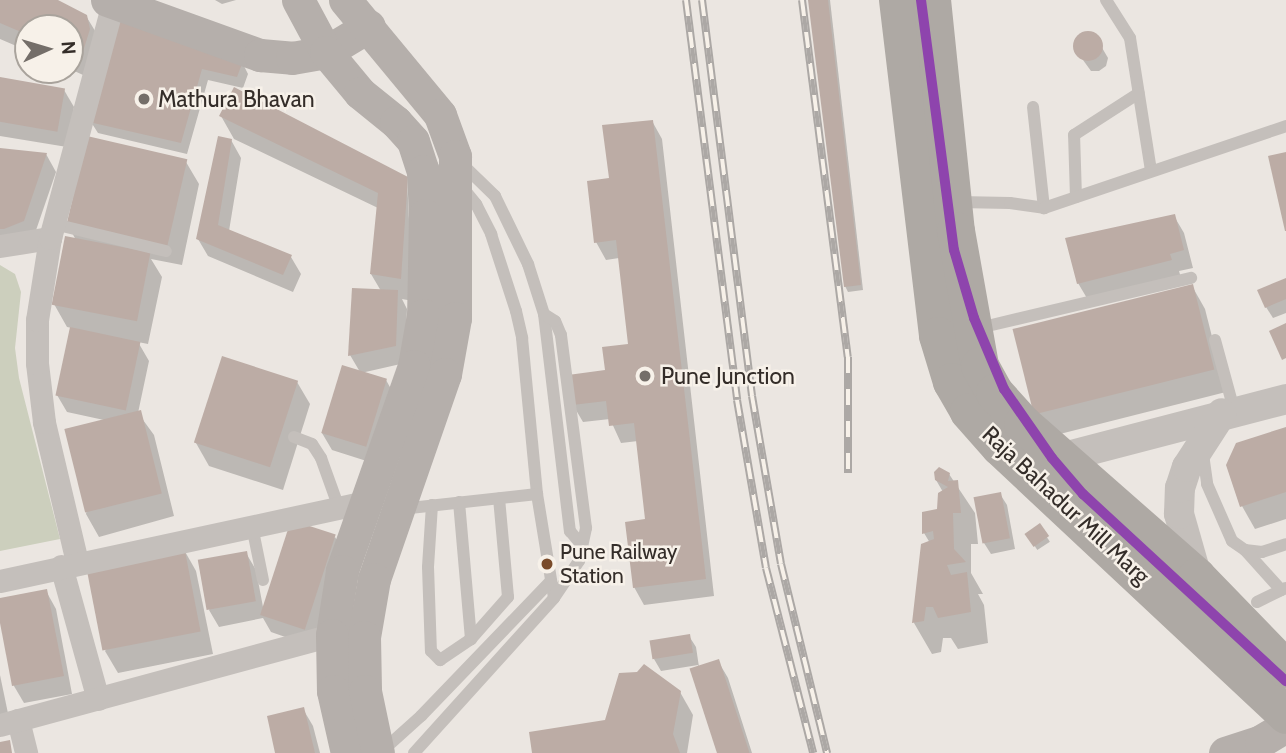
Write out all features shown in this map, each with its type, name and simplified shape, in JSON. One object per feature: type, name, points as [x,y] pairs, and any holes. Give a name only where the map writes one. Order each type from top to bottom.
[{"type":"highway","name":"Raja Bahadur Mill Marg","points":[[898,0],[938,336],[952,382],[969,412],[1000,447],[1286,715]]},
{"type":"highway","name":"Raja Bahadur Mill Marg","points":[[932,0],[954,202],[972,330],[980,366],[995,393],[1060,458],[1197,577],[1286,669]]},
{"type":"main road","points":[[298,0],[326,51],[360,93],[396,122],[413,141],[423,171],[423,315],[414,366],[353,505],[332,635],[333,691],[347,753]]},
{"type":"main road","points":[[345,0],[440,115],[455,168],[457,261],[451,341],[445,374],[374,579],[364,638],[365,691],[379,753]]},
{"type":"main road","points":[[131,4],[260,55],[292,58],[326,51],[369,26]]},
{"type":"main road","points":[[1225,753],[1261,741],[1286,726]]},
{"type":"street","points":[[98,699],[69,564],[44,422],[37,363],[37,320],[52,231],[131,4]]},
{"type":"street","points":[[0,246],[52,231]]},
{"type":"street","points":[[1060,458],[1286,399]]},
{"type":"street","points":[[1197,577],[1179,514],[1180,501],[1187,467],[1202,443],[1228,412]]},
{"type":"street","points":[[0,581],[353,505]]},
{"type":"street","points":[[26,753],[9,722],[332,635]]},
{"type":"lane","points":[[1106,0],[1130,38],[1151,170]]},
{"type":"lane","points":[[1076,197],[1074,135],[1139,93]]},
{"type":"lane","points":[[1033,107],[1044,208]]},
{"type":"lane","points":[[954,202],[1010,203],[1044,208],[1286,126]]},
{"type":"lane","points":[[414,753],[554,598],[579,561],[581,544],[570,531],[544,314],[528,264],[495,196],[455,168]]},
{"type":"lane","points":[[455,168],[491,234],[516,311],[522,338],[537,494],[554,598]]},
{"type":"lane","points":[[52,231],[166,251]]},
{"type":"lane","points":[[972,330],[1191,278]]},
{"type":"lane","points":[[1215,340],[1228,412]]},
{"type":"lane","points":[[293,437],[312,444],[353,505]]},
{"type":"lane","points":[[1202,443],[1206,484],[1233,541],[1283,589],[1257,602]]},
{"type":"lane","points":[[400,509],[537,494]]},
{"type":"lane","points":[[432,505],[428,567],[431,651],[440,660],[447,658],[471,639],[509,597],[499,498]]},
{"type":"lane","points":[[459,502],[471,639]]},
{"type":"lane","points":[[252,526],[263,580]]},
{"type":"lane","points":[[1245,550],[1262,552],[1286,544]]},
{"type":"lane","points":[[379,753],[421,716],[551,581]]},
{"type":"green space","points":[[0,265],[15,274],[21,292],[15,348],[19,378],[60,539],[0,551]]},
{"type":"building","points":[[0,0],[58,0],[87,15],[90,29],[84,48],[84,14],[14,14],[14,29],[0,23]]},
{"type":"building","points":[[808,0],[828,0],[861,285],[844,287]]},
{"type":"building","name":"Mathura Bhavan","points":[[119,15],[243,61],[237,77],[202,69],[181,143],[89,122]]},
{"type":"building","points":[[1088,31],[1094,32],[1102,40],[1102,52],[1094,60],[1088,61],[1082,60],[1074,52],[1073,46],[1074,40],[1082,32]]},
{"type":"building","points":[[0,77],[14,79],[14,84],[40,84],[65,88],[57,132],[0,122]]},
{"type":"building","points":[[234,87],[408,177],[401,279],[370,274],[378,193],[219,116]]},
{"type":"building","points":[[653,120],[706,579],[633,588],[625,522],[645,519],[634,423],[609,426],[606,401],[572,405],[568,375],[605,370],[602,347],[628,344],[616,240],[594,243],[587,181],[609,178],[602,125]]},
{"type":"building","points":[[87,136],[187,159],[167,246],[67,223]]},
{"type":"building","points":[[218,136],[232,139],[218,225],[292,255],[283,275],[196,239]]},
{"type":"building","points":[[0,148],[47,153],[24,221],[4,229],[0,229]]},
{"type":"building","points":[[1286,152],[1286,231],[1285,231],[1268,156]]},
{"type":"building","points":[[1175,214],[1184,250],[1170,254],[1172,260],[1077,284],[1065,238]]},
{"type":"building","points":[[65,236],[150,253],[137,321],[52,305]]},
{"type":"building","points":[[1286,278],[1286,299],[1265,308],[1257,290]]},
{"type":"building","points":[[1193,284],[1214,369],[1034,414],[1013,329]]},
{"type":"building","points":[[352,288],[398,290],[396,346],[348,356]]},
{"type":"building","points":[[1286,323],[1286,358],[1282,360],[1269,331]]},
{"type":"building","points":[[70,327],[140,342],[126,410],[55,395]]},
{"type":"building","points":[[222,356],[298,381],[270,467],[194,443]]},
{"type":"building","points":[[342,365],[387,379],[366,447],[321,433]]},
{"type":"building","points":[[141,410],[162,493],[85,513],[64,429]]},
{"type":"building","points":[[1286,427],[1286,492],[1240,507],[1226,465],[1236,443]]},
{"type":"building","points":[[939,467],[950,473],[948,481],[958,480],[961,513],[953,513],[954,549],[966,562],[947,565],[951,575],[967,572],[971,612],[938,618],[933,607],[926,607],[924,621],[912,623],[921,544],[934,539],[933,531],[922,534],[922,512],[937,509],[938,493],[948,487],[935,480],[934,472]]},
{"type":"building","points":[[1001,492],[1010,538],[982,543],[974,497]]},
{"type":"building","points":[[291,520],[336,535],[305,630],[260,615]]},
{"type":"building","points":[[1040,523],[1049,536],[1034,547],[1024,534]]},
{"type":"building","points":[[184,546],[201,631],[102,650],[86,565]]},
{"type":"building","points":[[247,551],[256,601],[207,610],[198,560]]},
{"type":"building","points":[[47,589],[64,676],[12,686],[0,623],[0,598]]},
{"type":"building","points":[[690,634],[693,653],[652,659],[650,640]]},
{"type":"building","points":[[719,659],[750,753],[717,753],[690,669]]},
{"type":"building","points":[[644,664],[681,691],[673,734],[680,753],[532,753],[529,732],[605,720],[619,673],[637,672]]},
{"type":"building","points":[[304,707],[315,753],[275,753],[267,716]]},
{"type":"building","points":[[10,740],[12,753],[0,753],[0,742]]},
{"type":"railway","points":[[686,0],[737,400],[766,568],[813,753]]},
{"type":"railway","points":[[702,0],[752,396],[781,564],[827,753]]},
{"type":"railway","points":[[802,0],[848,357],[848,473]]},
{"type":"transit line","points":[[921,0],[954,250],[974,318],[1004,389],[1052,458],[1083,494],[1286,681]]},
{"type":"place","name":"Mathura Bhavan","points":[[144,99]]},
{"type":"place","name":"Pune Junction","points":[[645,376]]},
{"type":"place","name":"Pune Railway Station","points":[[547,564]]}]
